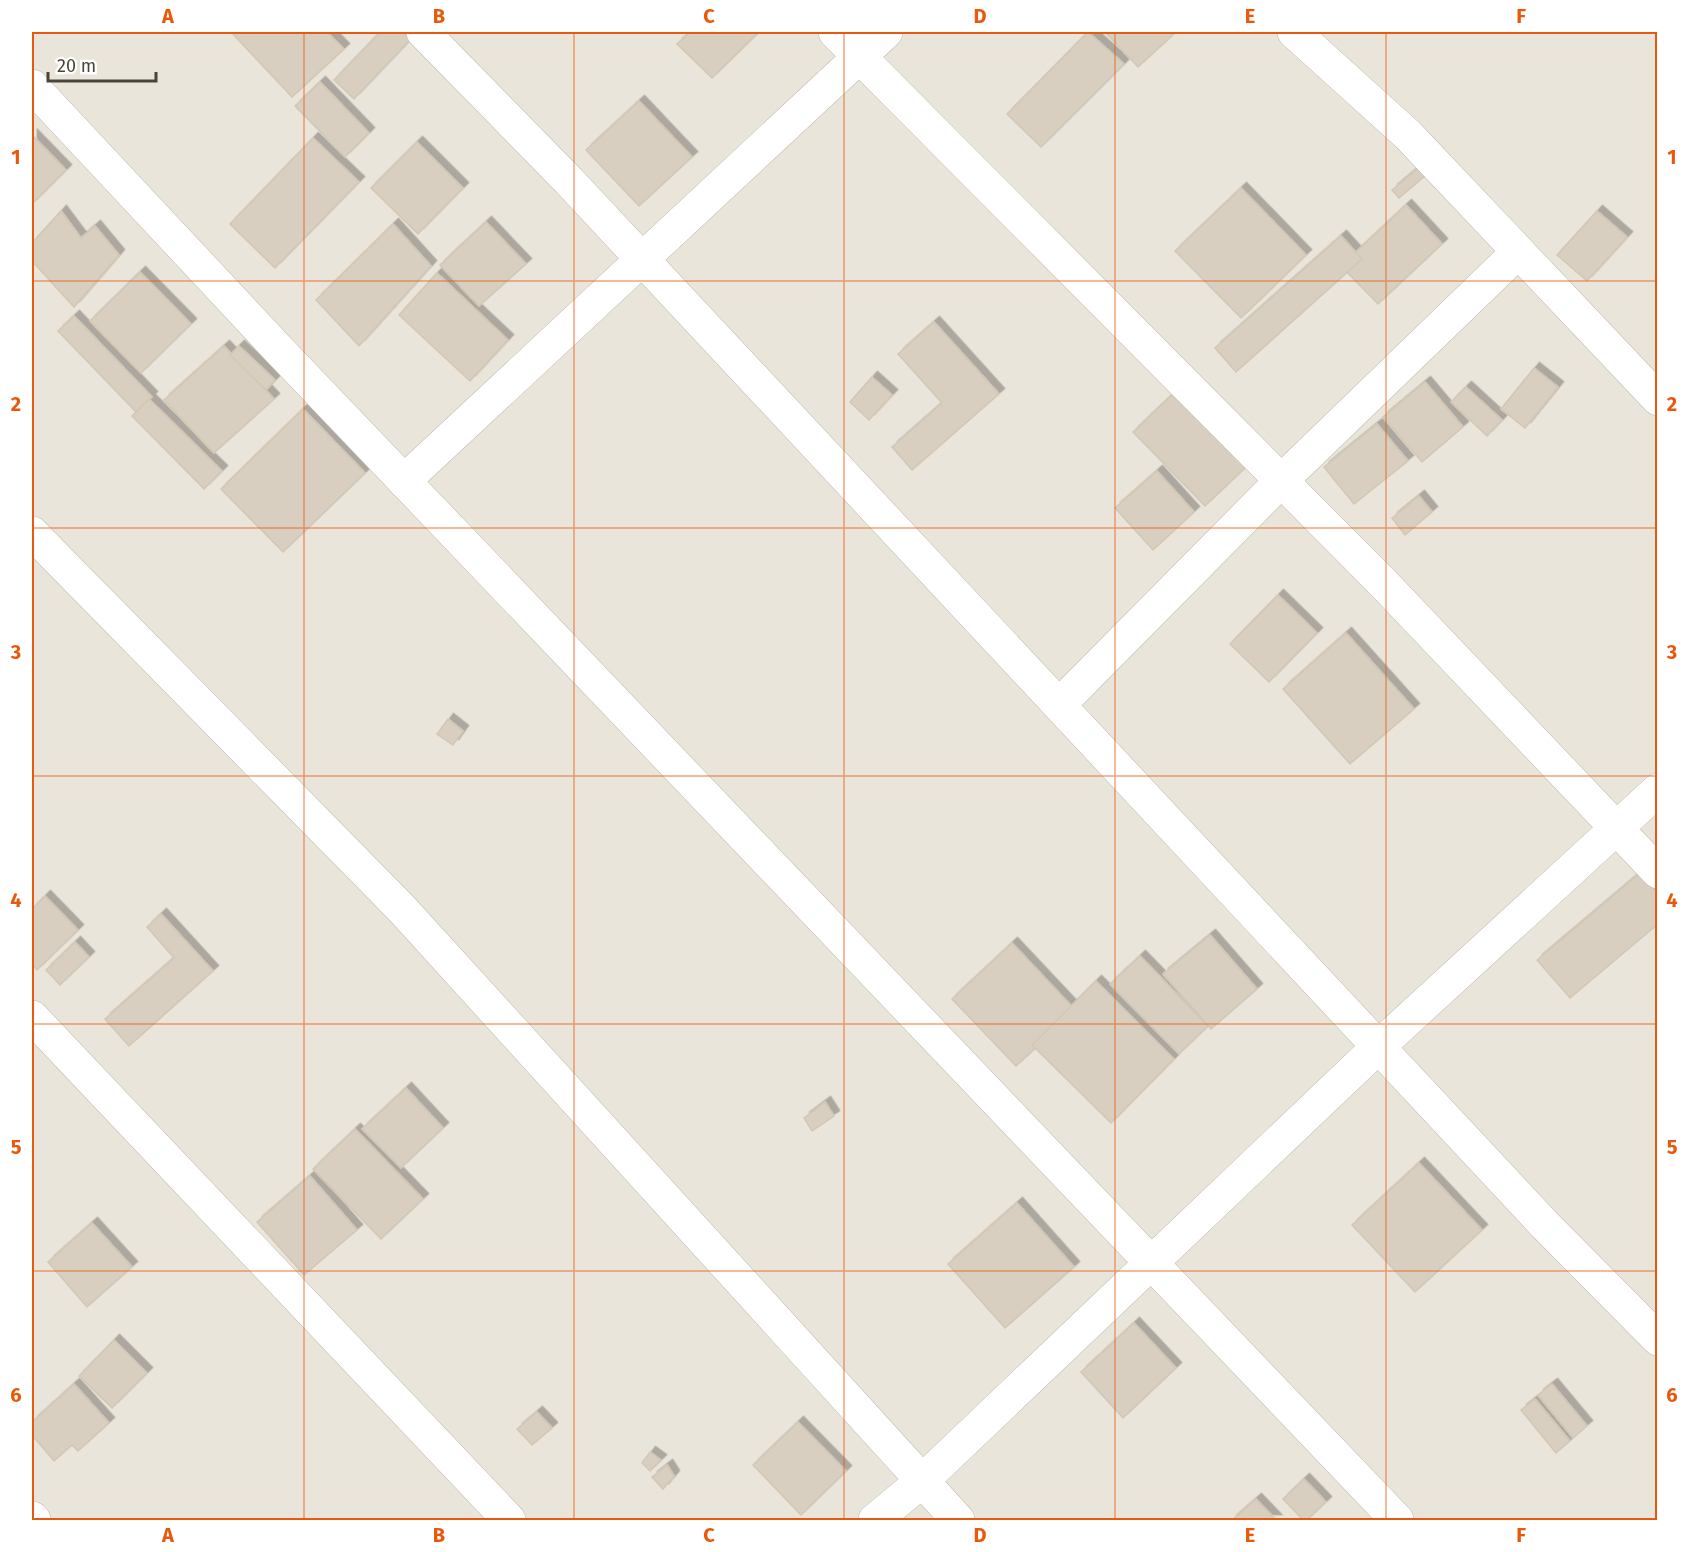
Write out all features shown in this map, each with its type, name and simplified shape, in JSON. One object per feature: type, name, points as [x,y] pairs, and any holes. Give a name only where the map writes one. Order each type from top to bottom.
[{"type":"street","points":[[423,32],[569,181],[1545,1225],[1658,1339]]},
{"type":"street","points":[[835,32],[1383,583],[1658,872]]},
{"type":"street","points":[[404,481],[886,32]]},
{"type":"street","points":[[1294,32],[1408,135],[1658,399]]},
{"type":"street","points":[[32,86],[404,481],[1397,1521]]},
{"type":"street","points":[[1059,705],[1281,480],[1518,252]]},
{"type":"street","points":[[32,533],[402,909],[958,1521]]},
{"type":"street","points":[[875,1521],[922,1481],[1378,1047],[1658,790]]},
{"type":"street","points":[[32,1017],[509,1521]]},
{"type":"shaded area","points":[[32,32],[1657,32],[1657,1520],[32,1520]]},
{"type":"building","points":[[231,32],[327,32],[344,49],[292,97]]},
{"type":"building","points":[[380,32],[402,32],[411,39],[354,99],[334,80]]},
{"type":"building","points":[[690,32],[759,32],[712,78],[677,44]]},
{"type":"building","points":[[1088,32],[1124,64],[1041,147],[1007,114]]},
{"type":"building","points":[[1105,32],[1176,32],[1138,67]]},
{"type":"building","points":[[320,82],[369,133],[345,157],[295,106]]},
{"type":"building","points":[[639,101],[692,157],[639,206],[586,150]]},
{"type":"building","points":[[32,135],[66,170],[32,204]]},
{"type":"building","points":[[313,138],[359,182],[275,268],[230,224]]},
{"type":"building","points":[[417,142],[463,188],[418,234],[371,188]]},
{"type":"building","points":[[1418,168],[1425,176],[1399,198],[1392,190]]},
{"type":"building","points":[[1241,188],[1306,255],[1241,318],[1175,251]]},
{"type":"building","points":[[1406,205],[1442,244],[1378,304],[1341,266]]},
{"type":"building","points":[[61,211],[81,238],[95,226],[119,255],[74,307],[32,261],[32,243]]},
{"type":"building","points":[[1597,211],[1627,237],[1587,281],[1557,255]]},
{"type":"building","points":[[486,222],[526,264],[479,306],[440,265]]},
{"type":"building","points":[[393,224],[431,266],[359,346],[316,300]]},
{"type":"building","points":[[1341,236],[1362,259],[1236,372],[1215,348]]},
{"type":"building","points":[[140,272],[191,324],[141,373],[90,321]]},
{"type":"building","points":[[437,273],[508,340],[470,381],[399,315]]},
{"type":"building","points":[[74,316],[152,397],[136,412],[58,331]]},
{"type":"building","points":[[934,322],[999,394],[912,470],[892,447],[942,403],[898,354]]},
{"type":"building","points":[[224,346],[274,399],[214,453],[164,400]]},
{"type":"building","points":[[239,346],[275,380],[266,390],[230,355]]},
{"type":"building","points":[[1534,368],[1558,387],[1525,428],[1501,409]]},
{"type":"building","points":[[872,377],[892,395],[869,420],[850,402]]},
{"type":"building","points":[[1425,382],[1463,427],[1422,462],[1383,417]]},
{"type":"building","points":[[1466,387],[1502,420],[1487,436],[1451,402]]},
{"type":"building","points":[[1176,391],[1248,465],[1205,506],[1133,432]]},
{"type":"building","points":[[149,399],[222,471],[204,489],[132,416]]},
{"type":"building","points":[[303,409],[365,473],[283,552],[221,489]]},
{"type":"building","points":[[1377,424],[1408,461],[1354,504],[1324,467]]},
{"type":"building","points":[[1157,471],[1194,512],[1153,550],[1115,508]]},
{"type":"building","points":[[1419,496],[1432,512],[1405,535],[1392,518]]},
{"type":"building","points":[[1278,595],[1317,633],[1269,682],[1230,644]]},
{"type":"building","points":[[1346,633],[1414,709],[1350,764],[1283,689]]},
{"type":"building","points":[[448,719],[463,731],[453,745],[437,734]]},
{"type":"building","points":[[1640,873],[1658,894],[1658,924],[1570,998],[1537,960]]},
{"type":"building","points":[[45,896],[78,930],[37,970],[32,964],[32,909]]},
{"type":"building","points":[[161,914],[213,971],[129,1046],[105,1019],[174,958],[147,927]]},
{"type":"building","points":[[1210,935],[1257,989],[1211,1029],[1163,974]]},
{"type":"building","points":[[75,942],[89,957],[60,985],[46,970]]},
{"type":"building","points":[[1012,943],[1076,1011],[1016,1066],[952,999]]},
{"type":"building","points":[[1140,956],[1208,1026],[1179,1054],[1110,984]]},
{"type":"building","points":[[1096,981],[1174,1059],[1111,1123],[1032,1045]]},
{"type":"building","points":[[406,1088],[443,1128],[401,1168],[362,1129]]},
{"type":"building","points":[[825,1102],[834,1116],[812,1131],[804,1118]]},
{"type":"building","points":[[355,1129],[423,1199],[381,1239],[313,1169]]},
{"type":"building","points":[[1419,1163],[1482,1230],[1415,1292],[1352,1225]]},
{"type":"building","points":[[310,1176],[357,1230],[304,1275],[257,1222]]},
{"type":"building","points":[[1017,1203],[1074,1267],[1005,1328],[948,1264]]},
{"type":"building","points":[[92,1223],[132,1267],[87,1307],[48,1262]]},
{"type":"building","points":[[1134,1323],[1176,1368],[1123,1418],[1081,1372]]},
{"type":"building","points":[[114,1340],[147,1373],[112,1408],[79,1376]]},
{"type":"building","points":[[74,1384],[109,1423],[78,1451],[72,1445],[54,1461],[32,1435],[32,1422]]},
{"type":"building","points":[[1552,1384],[1587,1426],[1573,1438],[1538,1395]]},
{"type":"building","points":[[1535,1399],[1570,1441],[1556,1453],[1521,1410]]},
{"type":"building","points":[[537,1412],[552,1428],[532,1445],[517,1429]]},
{"type":"building","points":[[798,1422],[846,1471],[801,1515],[753,1465]]},
{"type":"building","points":[[650,1452],[661,1460],[650,1471],[642,1463]]},
{"type":"building","points":[[667,1465],[674,1476],[663,1489],[652,1477]]},
{"type":"building","points":[[1304,1479],[1326,1502],[1307,1520],[1303,1520],[1283,1499]]},
{"type":"building","points":[[1256,1499],[1276,1520],[1232,1520]]}]
